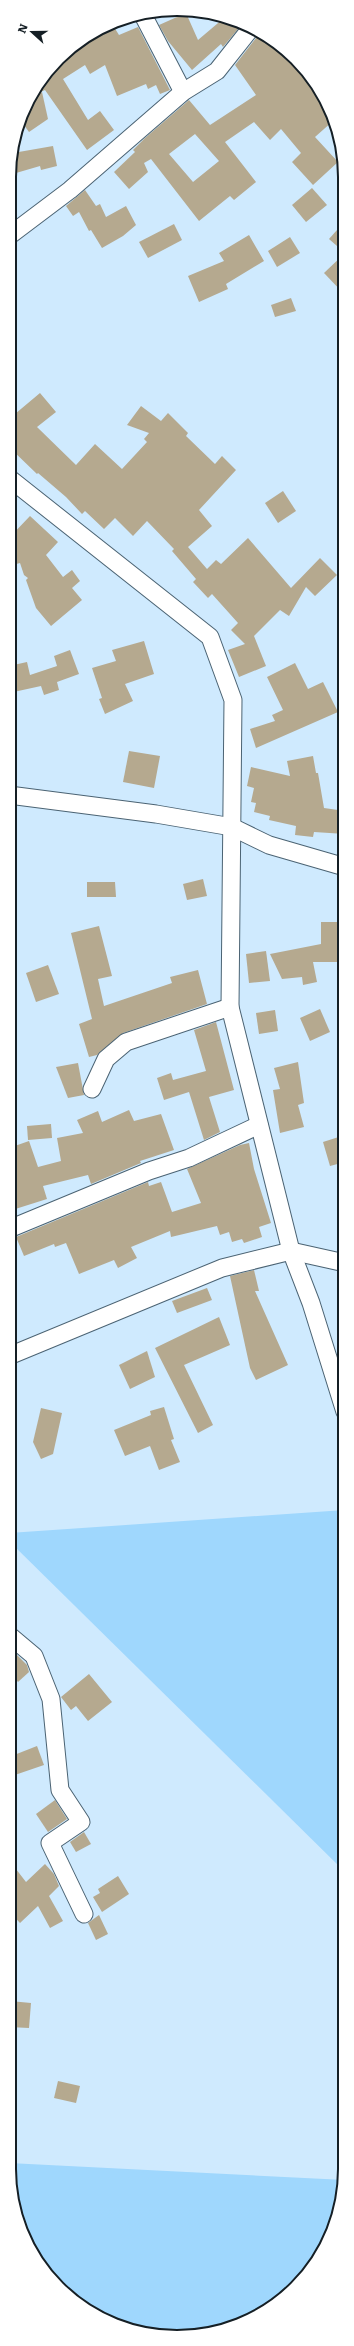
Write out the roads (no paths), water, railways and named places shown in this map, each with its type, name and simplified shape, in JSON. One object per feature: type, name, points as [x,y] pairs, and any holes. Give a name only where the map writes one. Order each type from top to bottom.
[{"type":"street","points":[[145,19],[183,92]]},
{"type":"street","points":[[16,231],[70,190],[183,92],[217,71],[247,33]]},
{"type":"street","points":[[16,484],[210,637],[232,700],[230,1007],[292,1251],[311,1304],[338,1390]]},
{"type":"street","points":[[16,797],[156,814],[232,827],[269,845],[338,865]]},
{"type":"street","points":[[92,1090],[106,1059],[126,1042],[230,1007]]},
{"type":"street","points":[[16,1226],[149,1171],[189,1158],[259,1125]]},
{"type":"street","points":[[16,1353],[222,1268],[292,1251],[338,1261]]},
{"type":"street","points":[[16,1641],[34,1656],[51,1700],[60,1790],[81,1822],[50,1843],[84,1914]]}]
